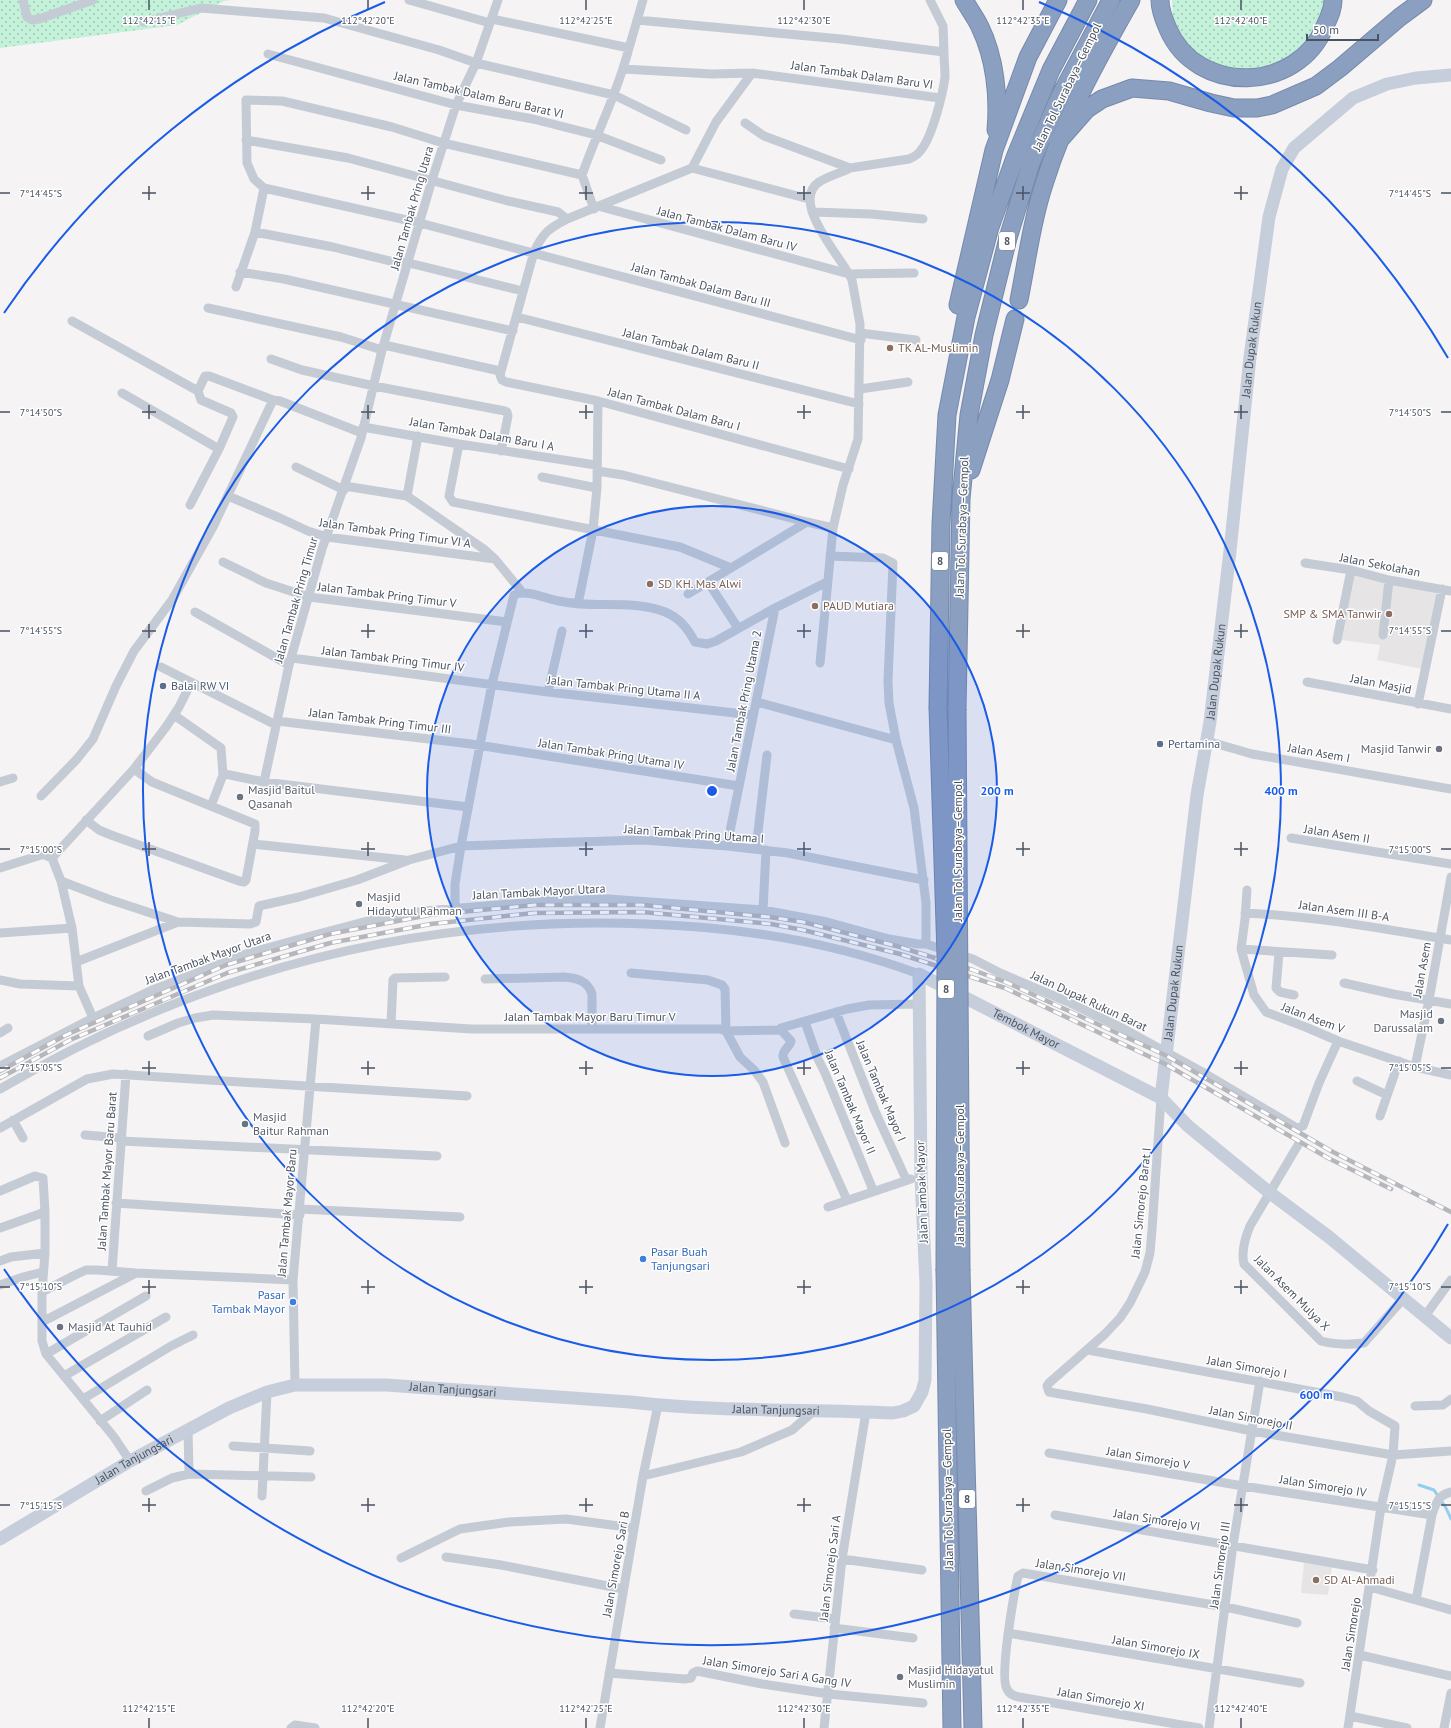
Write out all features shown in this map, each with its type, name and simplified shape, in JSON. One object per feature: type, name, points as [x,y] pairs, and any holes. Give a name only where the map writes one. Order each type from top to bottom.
[{"type":"highway","points":[[964,0],[980,27],[992,65],[996,92],[997,121],[994,150]]},
{"type":"highway","points":[[947,415],[950,360],[956,313],[994,150],[1028,57],[1058,0]]},
{"type":"highway","name":"Jalan Tol Surabaya–Gempol","points":[[973,1728],[953,1271],[946,955],[938,707],[941,524],[947,415],[966,317],[990,227],[1016,154],[1051,70],[1088,0]]},
{"type":"highway","name":"Jalan Tol Surabaya–Gempol","points":[[952,1728],[953,1271],[961,499],[969,415],[984,335],[1008,238],[1034,155],[1059,98],[1111,0]]},
{"type":"highway","points":[[1019,300],[1044,182],[1058,142],[1076,101],[1131,0]]},
{"type":"highway","points":[[1160,0],[1165,22],[1173,41],[1189,58],[1213,73],[1231,78],[1253,78],[1281,72],[1303,59],[1321,37],[1333,8],[1333,0]]},
{"type":"highway","points":[[1058,142],[1086,109],[1102,99],[1132,88],[1151,88],[1169,91],[1234,108],[1257,108],[1272,105],[1316,86],[1423,0]]},
{"type":"highway","points":[[961,499],[1000,380],[1015,319]]},
{"type":"main road","name":"Jalan Dupak Rukun","points":[[1161,1098],[1197,795],[1207,741],[1230,551],[1250,364],[1269,218],[1282,169],[1294,148],[1353,98],[1387,84],[1416,78],[1451,75]]},
{"type":"main road","points":[[919,974],[919,1004]]},
{"type":"main road","name":"Tembok Mayor","points":[[919,974],[1161,1098]]},
{"type":"main road","name":"Jalan Tambak Mayor","points":[[919,1004],[920,1178],[926,1284],[925,1380]]},
{"type":"main road","points":[[1161,1098],[1188,1126],[1270,1193],[1329,1237],[1451,1338]]},
{"type":"main road","name":"Jalan Tanjungsari","points":[[0,1539],[130,1461],[188,1429],[229,1408],[267,1392],[295,1385],[386,1386],[658,1405],[893,1413],[903,1411],[914,1406],[922,1392],[925,1380]]},
{"type":"street","points":[[23,0],[27,17],[32,20],[40,19],[93,0]]},
{"type":"street","points":[[409,0],[491,21],[629,48]]},
{"type":"street","name":"Jalan Tambak Pring Utara","points":[[363,430],[383,348],[409,264],[443,143],[456,105],[476,63],[498,0]]},
{"type":"street","points":[[596,207],[582,175],[596,135],[614,95],[643,0]]},
{"type":"street","points":[[930,0],[943,26],[945,77],[940,98]]},
{"type":"street","points":[[143,22],[201,4],[324,18],[439,50],[476,63],[614,95],[686,130]]},
{"type":"street","points":[[637,20],[841,39],[944,52]]},
{"type":"street","name":"Jalan Tambak Dalam Baru Barat VI","points":[[268,54],[456,105],[533,119],[596,135],[661,160]]},
{"type":"street","name":"Jalan Tambak Dalam Baru VI","points":[[623,69],[712,74],[752,73],[940,98],[926,142],[918,154],[909,159],[850,168],[764,136],[745,123]]},
{"type":"street","points":[[692,168],[716,122],[752,73]]},
{"type":"street","points":[[236,287],[255,232],[264,188],[254,179],[247,163],[246,100],[282,101],[399,129],[443,143],[582,175]]},
{"type":"street","points":[[246,140],[348,158],[508,201],[558,212],[567,219]]},
{"type":"street","points":[[208,308],[341,337],[383,348],[500,371],[517,317],[534,252],[548,229],[567,219],[692,168],[809,199]]},
{"type":"street","points":[[820,663],[833,528],[849,469],[858,443],[861,336],[860,324],[849,274],[828,243],[812,212],[809,199],[814,188],[819,182],[850,168]]},
{"type":"street","name":"Jalan Tambak Dalam Baru III","points":[[264,188],[420,223],[861,336],[916,340]]},
{"type":"street","name":"Jalan Tambak Dalam Baru IV","points":[[596,207],[849,274],[914,273]]},
{"type":"street","points":[[812,212],[871,214],[923,219]]},
{"type":"street","points":[[255,232],[409,264],[524,292]]},
{"type":"street","points":[[240,272],[284,279],[513,330]]},
{"type":"street","name":"Jalan Tambak Dalam Baru II","points":[[517,317],[859,404]]},
{"type":"street","points":[[72,321],[198,391],[201,400],[233,414],[219,449],[190,505]]},
{"type":"street","points":[[271,359],[302,370],[374,386],[505,411],[507,412],[508,416],[501,451]]},
{"type":"street","name":"Jalan Tambak Dalam Baru I","points":[[500,371],[502,380],[506,382],[598,401],[849,469]]},
{"type":"street","name":"Jalan Tambak Dalam Baru I A","points":[[198,391],[205,376],[209,376],[273,400],[280,401],[363,430],[418,436],[596,468],[833,528]]},
{"type":"street","points":[[860,389],[908,382]]},
{"type":"street","points":[[122,393],[219,449]]},
{"type":"street","points":[[41,796],[77,759],[93,739],[116,686],[134,652],[180,588],[213,527],[273,400]]},
{"type":"street","points":[[578,604],[593,530],[597,488],[596,468],[598,401]]},
{"type":"street","name":"Jalan Tambak Pring Timur","points":[[264,782],[290,662],[315,573],[363,430]]},
{"type":"street","points":[[407,496],[418,436]]},
{"type":"street","points":[[459,444],[449,496],[451,501],[680,547],[731,568]]},
{"type":"street","points":[[296,467],[344,488],[407,496],[471,540],[495,559],[522,592]]},
{"type":"street","points":[[542,477],[597,488]]},
{"type":"street","name":"Jalan Tambak Pring Timur VI A","points":[[228,496],[308,531],[327,537],[495,559]]},
{"type":"street","points":[[688,594],[807,522]]},
{"type":"street","points":[[830,556],[883,558],[893,563],[888,681],[889,703],[896,740],[914,808],[924,880],[926,944]]},
{"type":"street","name":"Jalan Tambak Pring Timur V","points":[[223,562],[266,582],[309,597],[507,622]]},
{"type":"street","name":"Jalan Sekolahan","points":[[1305,564],[1351,570],[1389,580],[1447,590]]},
{"type":"street","points":[[1337,640],[1351,570]]},
{"type":"street","points":[[1383,635],[1389,580]]},
{"type":"street","points":[[708,582],[738,628]]},
{"type":"street","points":[[455,908],[455,884],[468,806],[492,684],[513,597],[516,594],[522,592],[561,602],[578,604],[640,606],[665,612],[682,622],[695,642],[700,644],[716,641],[775,608],[828,582]]},
{"type":"street","points":[[1418,704],[1447,590]]},
{"type":"street","name":"Jalan Tambak Pring Utama 2","points":[[727,846],[775,608]]},
{"type":"street","name":"Jalan Tambak Pring Timur IV","points":[[195,612],[290,662],[492,684]]},
{"type":"street","points":[[548,692],[562,631]]},
{"type":"street","name":"Jalan Tambak Pring Timur III","points":[[162,667],[191,683],[276,723],[480,745]]},
{"type":"street","name":"Jalan Masjid","points":[[1307,682],[1451,709]]},
{"type":"street","points":[[52,858],[134,769],[174,715],[191,683]]},
{"type":"street","name":"Jalan Tambak Pring Utama II A","points":[[492,684],[548,692],[753,715]]},
{"type":"street","points":[[757,702],[896,740]]},
{"type":"street","points":[[174,715],[221,748],[223,775],[211,806]]},
{"type":"street","name":"Jalan Asem I","points":[[1207,741],[1252,754],[1451,789]]},
{"type":"street","name":"Jalan Tambak Pring Utama IV","points":[[480,745],[739,786]]},
{"type":"street","points":[[756,849],[767,755]]},
{"type":"street","points":[[86,820],[99,830],[110,835],[239,881],[244,882],[246,880],[256,831],[255,824],[152,782],[134,769]]},
{"type":"street","points":[[223,775],[225,774],[264,782],[468,806]]},
{"type":"street","points":[[0,782],[13,778]]},
{"type":"street","name":"Jalan Asem II","points":[[1291,838],[1451,864]]},
{"type":"street","name":"Jalan Tambak Pring Utama I","points":[[409,860],[461,846],[643,840],[727,846],[788,853],[924,880]]},
{"type":"street","points":[[253,844],[409,860]]},
{"type":"street","points":[[763,910],[766,850]]},
{"type":"street","points":[[0,868],[41,855],[52,858],[62,881],[72,928],[79,986],[93,1018]]},
{"type":"street","points":[[62,881],[108,899],[178,922],[254,923],[257,920],[259,906],[300,897],[357,880],[409,860]]},
{"type":"street","name":"Jalan Asem","points":[[1415,1067],[1429,1000],[1451,877]]},
{"type":"street","name":"Jalan Asem V","points":[[1247,890],[1241,949],[1254,995],[1266,1012],[1338,1041],[1415,1067],[1451,1075]]},
{"type":"street","name":"Jalan Tambak Mayor Utara","points":[[0,1066],[93,1018],[150,991],[246,954],[372,920],[424,911],[549,901],[608,899],[763,910],[827,922],[889,939],[926,944]]},
{"type":"street","name":"Jalan Asem III B-A","points":[[1245,913],[1311,918],[1383,928],[1451,940]]},
{"type":"street","points":[[76,962],[178,922]]},
{"type":"street","points":[[0,1089],[100,1036],[158,1009],[217,987],[287,965],[358,947],[393,940],[488,928],[541,924],[608,922],[691,925],[752,932],[841,949],[874,958],[919,974]]},
{"type":"street","points":[[0,933],[72,928]]},
{"type":"street","name":"Jalan Dupak Rukun Barat","points":[[926,944],[973,959],[1000,973],[1066,1001],[1167,1053],[1298,1128],[1303,1126],[1318,1083],[1338,1041]]},
{"type":"street","points":[[1241,949],[1279,953],[1332,955]]},
{"type":"street","points":[[1279,953],[1276,988],[1280,992],[1294,995]]},
{"type":"street","points":[[631,973],[708,980],[722,985],[724,989],[726,1031],[740,1057],[757,1073],[763,1082],[785,1143]]},
{"type":"street","points":[[391,1024],[393,980],[395,978],[445,977]]},
{"type":"street","points":[[485,979],[564,977],[575,978],[582,981],[591,990],[592,994],[592,1028]]},
{"type":"street","points":[[0,980],[20,984],[79,986]]},
{"type":"street","points":[[1344,982],[1393,994],[1451,1004]]},
{"type":"street","name":"Jalan Tambak Mayor Baru Timur V","points":[[148,1036],[178,1023],[203,1016],[213,1015],[316,1019],[471,1029],[592,1028],[720,1029],[726,1031],[781,1030],[836,1012],[869,1006],[919,1004]]},
{"type":"street","name":"Jalan Tambak Mayor I","points":[[836,1012],[875,1111],[906,1179]]},
{"type":"street","name":"Jalan Tambak Mayor Baru","points":[[295,1385],[293,1280],[316,1019]]},
{"type":"street","name":"Jalan Tambak Mayor II","points":[[806,1022],[818,1059],[873,1190]]},
{"type":"street","points":[[781,1030],[791,1041],[783,1052],[783,1057],[847,1200]]},
{"type":"street","points":[[1380,1116],[1399,1061]]},
{"type":"street","points":[[0,1128],[87,1079],[103,1074],[126,1074],[467,1096]]},
{"type":"street","name":"Jalan Tambak Mayor Baru Barat","points":[[112,1271],[126,1074]]},
{"type":"street","points":[[1357,1081],[1387,1095]]},
{"type":"street","name":"Jalan Simorejo Barat I","points":[[1049,1392],[1047,1386],[1049,1383],[1088,1350],[1120,1318],[1130,1303],[1145,1272],[1150,1253],[1161,1098]]},
{"type":"street","points":[[13,1120],[23,1138]]},
{"type":"street","points":[[85,1135],[121,1140],[436,1156]]},
{"type":"street","name":"Jalan Asem Mulya X","points":[[1298,1145],[1245,1236],[1243,1250],[1244,1264],[1321,1341],[1341,1345],[1364,1343],[1403,1299]]},
{"type":"street","points":[[0,1191],[35,1176],[43,1178],[45,1253],[42,1292],[42,1341],[46,1354],[84,1399],[130,1461]]},
{"type":"street","points":[[828,1207],[906,1179],[920,1178]]},
{"type":"street","points":[[116,1203],[300,1212],[460,1217]]},
{"type":"street","points":[[0,1228],[45,1212]]},
{"type":"street","points":[[0,1261],[11,1257],[45,1253]]},
{"type":"street","points":[[42,1292],[86,1270],[293,1280]]},
{"type":"street","points":[[0,1285],[11,1280],[43,1272]]},
{"type":"street","points":[[42,1322],[136,1273]]},
{"type":"street","points":[[1425,1316],[1451,1280]]},
{"type":"street","points":[[46,1354],[146,1296]]},
{"type":"street","points":[[64,1376],[166,1317]]},
{"type":"street","points":[[84,1399],[164,1350],[193,1335]]},
{"type":"street","name":"Jalan Simorejo I","points":[[1088,1350],[1260,1381],[1357,1401],[1369,1411],[1395,1426]]},
{"type":"street","name":"Jalan Simorejo III","points":[[1209,1728],[1234,1545],[1260,1381]]},
{"type":"street","points":[[100,1421],[147,1390]]},
{"type":"street","points":[[262,1496],[263,1448],[267,1392]]},
{"type":"street","name":"Jalan Simorejo II","points":[[1049,1392],[1147,1409],[1252,1431],[1393,1455],[1451,1451]]},
{"type":"street","points":[[1415,1406],[1443,1405],[1451,1399]]},
{"type":"street","name":"Jalan Simorejo Sari B","points":[[600,1728],[643,1476],[658,1405]]},
{"type":"street","points":[[643,1476],[742,1452],[792,1430],[815,1410]]},
{"type":"street","name":"Jalan Simorejo Sari A","points":[[824,1728],[829,1694],[842,1559],[866,1412]]},
{"type":"street","name":"Jalan Simorejo","points":[[1348,1728],[1373,1570],[1381,1508],[1393,1455],[1395,1426]]},
{"type":"street","points":[[188,1429],[189,1474]]},
{"type":"street","points":[[233,1446],[310,1451]]},
{"type":"street","name":"Jalan Simorejo V","points":[[1049,1453],[1243,1486]]},
{"type":"street","points":[[146,1491],[172,1478],[189,1474],[311,1477]]},
{"type":"street","name":"Jalan Simorejo IV","points":[[1243,1486],[1432,1515]]},
{"type":"street","points":[[1416,1600],[1432,1515],[1444,1495]]},
{"type":"street","name":"Jalan Simorejo VI","points":[[1055,1515],[1373,1570]]},
{"type":"street","points":[[402,1558],[460,1529],[509,1522],[566,1519],[634,1528]]},
{"type":"street","points":[[446,1557],[501,1565],[623,1589]]},
{"type":"street","points":[[842,1559],[922,1570]]},
{"type":"street","name":"Jalan Simorejo VII","points":[[1005,1686],[1004,1671],[1008,1633],[1018,1576],[1023,1573],[1226,1607],[1297,1623]]},
{"type":"street","points":[[1370,1587],[1451,1610]]},
{"type":"street","points":[[794,1614],[835,1624],[913,1638]]},
{"type":"street","name":"Jalan Simorejo IX","points":[[1008,1633],[1300,1684]]},
{"type":"street","points":[[1360,1655],[1451,1676]]},
{"type":"street","name":"Jalan Simorejo Sari A Gang IV","points":[[609,1673],[685,1679],[691,1678],[693,1673],[698,1671],[762,1684],[829,1694],[923,1703]]},
{"type":"street","name":"Jalan Simorejo XI","points":[[1005,1686],[1010,1693],[1019,1697],[1199,1728]]},
{"type":"street","points":[[1444,1728],[1451,1693]]},
{"type":"street","points":[[1350,1716],[1407,1728]]},
{"type":"street","points":[[290,1728],[295,1726],[315,1728]]},
{"type":"shaded area","name":"SMP & SMA Tanwir","points":[[1351,574],[1438,589],[1422,669],[1377,660],[1380,645],[1341,640]]},
{"type":"shaded area","name":"SD Al-Ahmadi","points":[[1304,1563],[1332,1566],[1328,1595],[1301,1593]]},
{"type":"green space","points":[[0,0],[231,0],[224,1],[177,25],[0,48]]},
{"type":"green space","points":[[1172,0],[1324,0],[1324,11],[1317,35],[1279,68],[1226,72],[1202,59],[1185,42],[1173,18]]},
{"type":"waterway","points":[[1419,1485],[1434,1490],[1446,1508],[1451,1519]]},
{"type":"railway","points":[[0,1071],[66,1035],[226,965],[330,934],[429,915],[535,905],[642,905],[769,917],[803,922],[900,947],[973,970],[1008,983],[1167,1056],[1333,1152],[1451,1212]]},
{"type":"railway","points":[[0,1078],[70,1040],[227,973],[330,943],[431,924],[534,913],[642,912],[771,924],[803,930],[900,954],[1005,988],[1165,1064],[1328,1158],[1391,1189]]},
{"type":"place","name":"TK AL-Muslimin","points":[[890,348]]},
{"type":"place","name":"SD KH. Mas Alwi","points":[[650,584]]},
{"type":"place","name":"PAUD Mutiara","points":[[815,606]]},
{"type":"place","name":"SMP & SMA Tanwir","points":[[1389,614]]},
{"type":"place","name":"Balai RW VI","points":[[163,686]]},
{"type":"place","name":"Pertamina","points":[[1160,744]]},
{"type":"place","name":"Masjid Tanwir","points":[[1439,749]]},
{"type":"place","name":"Masjid Baitul Qasanah","points":[[240,797]]},
{"type":"place","name":"Masjid Hidayutul Rahman","points":[[359,904]]},
{"type":"place","name":"Masjid Darussalam","points":[[1441,1021]]},
{"type":"place","name":"Masjid Baitur Rahman","points":[[245,1124]]},
{"type":"place","name":"Pasar Buah Tanjungsari","points":[[643,1259]]},
{"type":"place","name":"Pasar Tambak Mayor","points":[[293,1302]]},
{"type":"place","name":"Masjid At Tauhid","points":[[60,1327]]},
{"type":"place","name":"SD Al-Ahmadi","points":[[1316,1580]]},
{"type":"place","name":"Masjid Hidayatul Muslimin","points":[[900,1677]]}]
